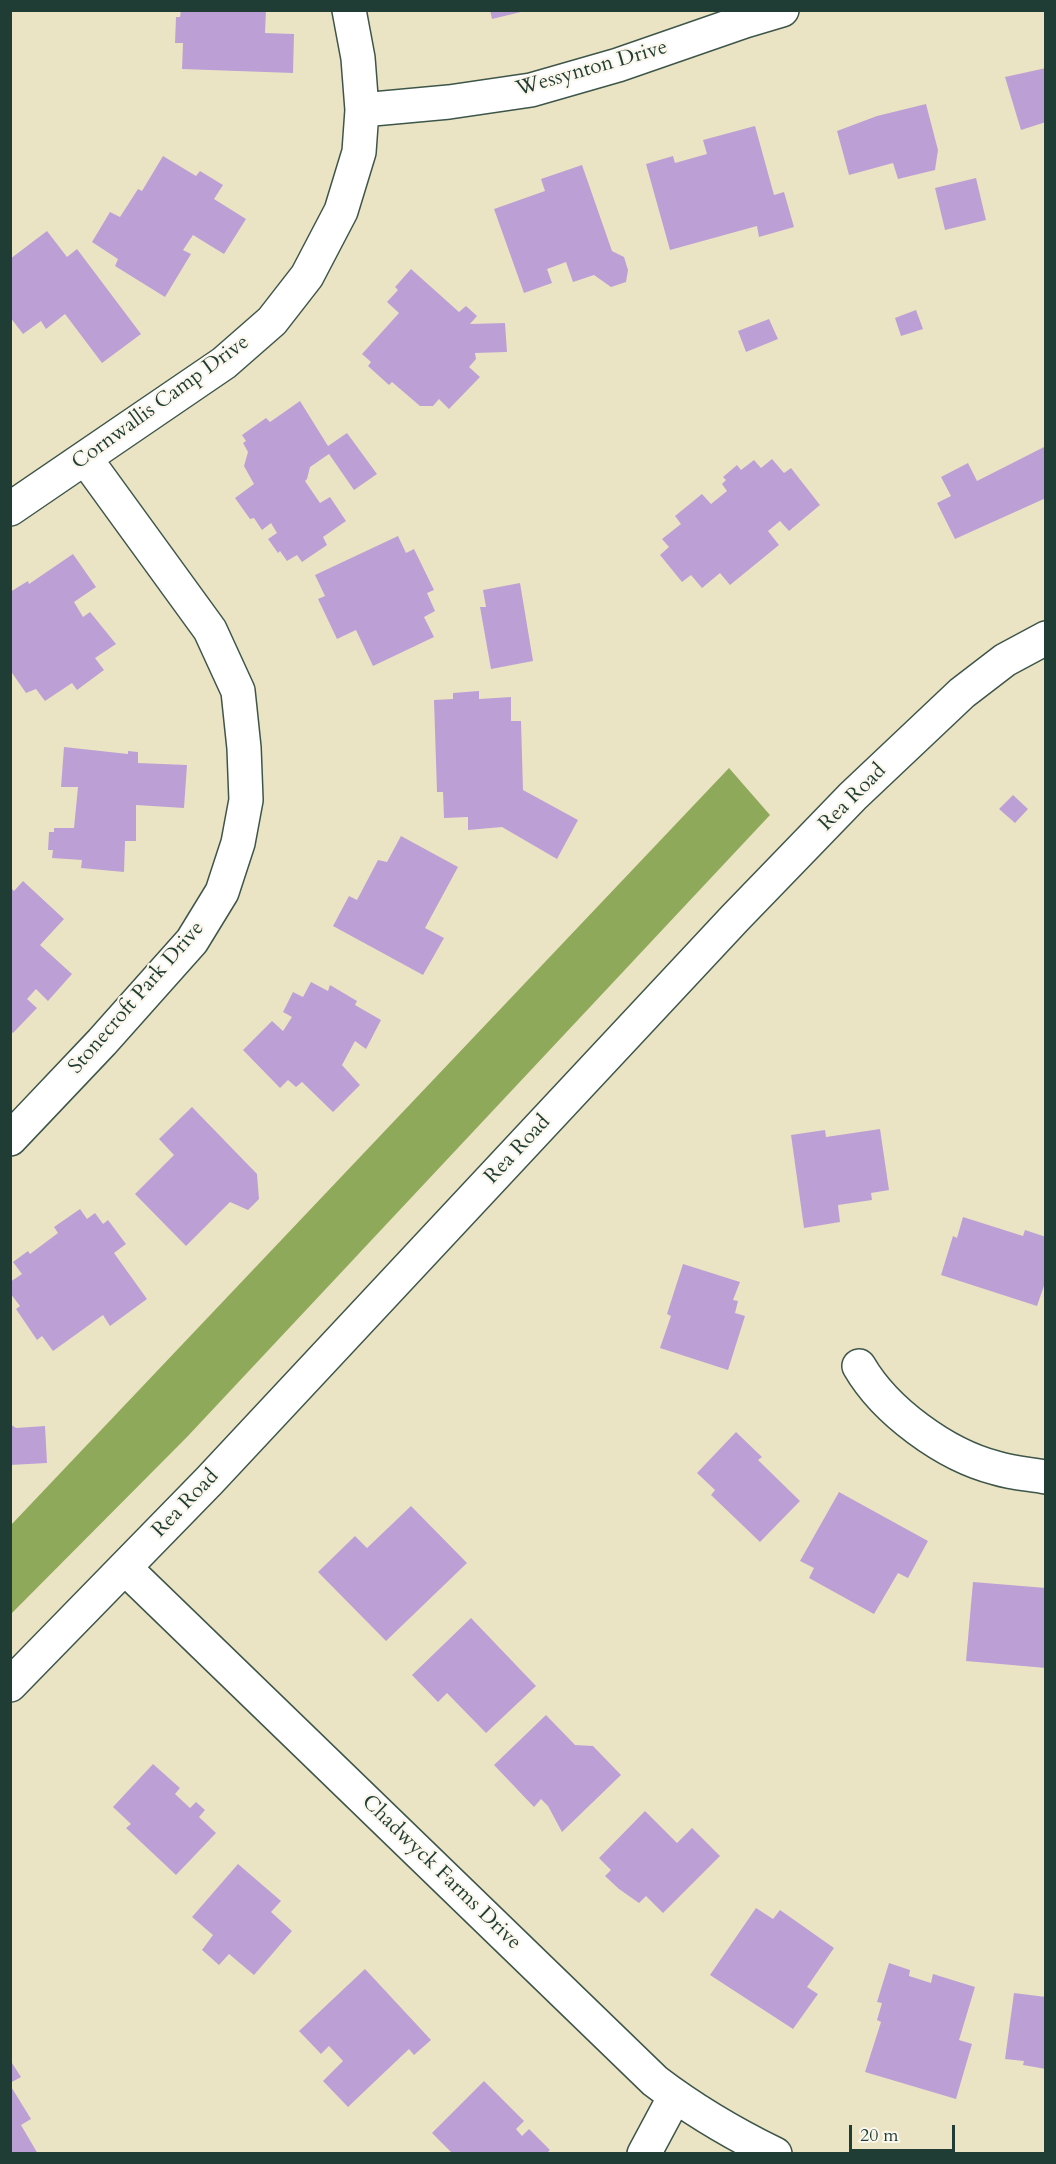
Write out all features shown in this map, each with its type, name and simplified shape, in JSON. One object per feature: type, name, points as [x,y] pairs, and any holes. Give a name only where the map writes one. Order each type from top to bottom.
[{"type":"street","name":"Cornwallis Camp Drive","points":[[10,509],[224,363],[272,321],[307,276],[341,211],[359,152],[362,110],[358,58],[349,10]]},
{"type":"street","name":"Wessynton Drive","points":[[362,110],[449,102],[531,90],[618,65],[782,10]]},
{"type":"street","name":"Stonecroft Park Drive","points":[[10,1139],[102,1042],[192,941],[222,892],[238,843],[246,800],[244,748],[238,691],[210,630],[85,458]]},
{"type":"street","name":"Rea Road","points":[[10,1685],[217,1472],[735,918],[853,796],[962,693],[1005,660],[1046,638]]},
{"type":"street","points":[[859,1366],[883,1399],[928,1436],[961,1455],[995,1468],[1046,1477]]},
{"type":"street","name":"Chadwyck Farms Drive","points":[[125,1568],[655,2081],[732,2133],[776,2154]]},
{"type":"street","points":[[644,2154],[675,2096]]},
{"type":"green space","points":[[729,768],[770,815],[187,1437],[11,1614],[11,1525]]},
{"type":"building","points":[[181,10],[266,10],[265,33],[294,34],[293,73],[182,69],[183,43],[175,43],[176,17],[180,17]]},
{"type":"building","points":[[490,10],[524,10],[525,11],[492,19]]},
{"type":"building","points":[[1046,68],[1046,122],[1021,130],[1005,77]]},
{"type":"building","points":[[926,104],[938,150],[935,170],[898,179],[893,163],[849,175],[837,131],[877,116]]},
{"type":"building","points":[[755,126],[774,195],[784,192],[794,227],[759,237],[757,226],[670,250],[646,164],[673,156],[675,163],[707,154],[703,140]]},
{"type":"building","points":[[163,156],[196,176],[200,171],[223,185],[214,199],[246,219],[224,254],[193,235],[183,250],[191,254],[165,297],[115,266],[118,259],[92,242],[110,212],[120,217],[138,189],[142,191]]},
{"type":"building","points":[[582,165],[612,251],[624,257],[628,270],[626,282],[611,287],[594,275],[573,282],[566,262],[547,269],[552,283],[524,293],[494,209],[545,191],[541,179]]},
{"type":"building","points":[[976,178],[986,220],[945,230],[935,188]]},
{"type":"building","points":[[47,231],[67,257],[77,249],[141,334],[102,363],[65,314],[46,329],[41,321],[23,334],[10,317],[10,259]]},
{"type":"building","points":[[411,269],[459,312],[466,306],[477,316],[470,324],[505,323],[507,352],[475,353],[476,359],[469,367],[480,377],[449,409],[439,399],[433,406],[420,406],[392,382],[389,385],[368,366],[371,362],[362,354],[399,313],[387,302],[398,290],[395,287]]},
{"type":"building","points":[[916,310],[923,329],[901,336],[895,318]]},
{"type":"building","points":[[769,319],[778,339],[746,352],[738,331]]},
{"type":"building","points":[[300,401],[328,446],[347,433],[377,474],[354,490],[329,454],[310,467],[305,481],[320,503],[330,497],[346,521],[323,537],[327,545],[302,562],[297,555],[287,561],[280,551],[278,553],[268,539],[277,533],[271,523],[262,530],[254,518],[250,519],[235,498],[254,484],[244,466],[248,452],[242,435],[266,418],[270,422]]},
{"type":"building","points":[[1046,446],[1046,498],[955,539],[937,503],[951,496],[941,477],[968,463],[977,481]]},
{"type":"building","points":[[772,459],[784,473],[791,468],[820,505],[789,531],[780,521],[768,531],[779,545],[730,585],[720,573],[702,588],[691,575],[682,582],[660,555],[669,547],[662,539],[681,524],[675,516],[702,494],[711,504],[727,491],[722,484],[726,480],[723,477],[737,465],[741,470],[754,460],[761,468]]},
{"type":"building","points":[[398,536],[406,553],[414,549],[434,590],[427,593],[435,611],[424,617],[434,637],[373,666],[356,630],[337,639],[318,599],[325,596],[315,575]]},
{"type":"building","points":[[73,554],[96,587],[74,602],[83,617],[90,612],[116,644],[95,658],[104,670],[77,690],[72,683],[45,701],[36,689],[26,693],[10,670],[10,592],[28,581],[29,584]]},
{"type":"building","points":[[520,583],[533,661],[491,669],[480,607],[486,607],[483,590]]},
{"type":"building","points":[[479,691],[479,699],[511,697],[511,721],[521,721],[523,790],[578,820],[557,859],[502,827],[468,830],[468,817],[444,818],[443,792],[437,792],[434,700],[453,699],[453,693]]},
{"type":"building","points":[[64,747],[128,754],[128,751],[138,752],[138,763],[187,765],[184,808],[136,805],[136,841],[125,841],[124,872],[81,868],[82,860],[52,858],[53,850],[48,850],[49,832],[54,832],[54,828],[74,828],[78,787],[61,787]]},
{"type":"building","points":[[1013,795],[1028,809],[1015,823],[999,809]]},
{"type":"building","points":[[401,836],[458,867],[425,928],[444,938],[423,975],[333,926],[349,896],[357,900],[378,860],[387,862]]},
{"type":"building","points":[[23,881],[64,919],[40,945],[72,974],[48,1001],[36,989],[27,999],[37,1008],[13,1033],[10,1031],[10,887],[14,891]]},
{"type":"building","points":[[311,982],[328,991],[330,985],[357,1001],[355,1005],[381,1020],[366,1049],[355,1041],[342,1065],[360,1085],[333,1112],[302,1082],[296,1087],[288,1080],[280,1088],[243,1050],[272,1021],[283,1031],[292,1017],[283,1012],[293,992],[303,997]]},
{"type":"building","points":[[192,1107],[257,1174],[259,1199],[248,1210],[230,1202],[186,1246],[135,1194],[174,1155],[159,1139]]},
{"type":"building","points":[[880,1129],[889,1190],[871,1193],[872,1200],[838,1205],[840,1222],[804,1228],[791,1135],[825,1130],[826,1137]]},
{"type":"building","points":[[80,1209],[87,1219],[95,1213],[103,1224],[108,1220],[126,1244],[114,1253],[147,1299],[110,1326],[103,1315],[53,1351],[42,1336],[37,1340],[16,1309],[20,1306],[10,1293],[10,1282],[22,1274],[13,1262],[28,1251],[30,1254],[58,1233],[54,1227]]},
{"type":"building","points":[[963,1217],[1023,1236],[1025,1230],[1046,1237],[1046,1280],[1037,1306],[941,1275],[953,1236],[957,1238]]},
{"type":"building","points":[[683,1264],[740,1282],[733,1300],[738,1301],[735,1313],[745,1316],[728,1370],[660,1348],[671,1316],[667,1314]]},
{"type":"building","points":[[10,1424],[16,1428],[45,1426],[47,1463],[10,1465]]},
{"type":"building","points":[[736,1432],[762,1457],[758,1460],[800,1501],[760,1542],[711,1495],[715,1490],[697,1473]]},
{"type":"building","points":[[839,1492],[928,1541],[908,1578],[898,1573],[874,1614],[809,1578],[814,1568],[800,1561]]},
{"type":"building","points":[[411,1506],[467,1563],[386,1641],[318,1572],[355,1536],[367,1548]]},
{"type":"building","points":[[973,1582],[1046,1588],[1046,1668],[966,1661]]},
{"type":"building","points":[[471,1618],[536,1686],[486,1733],[447,1693],[438,1702],[412,1675]]},
{"type":"building","points":[[546,1715],[575,1745],[593,1746],[621,1775],[562,1832],[548,1806],[541,1799],[534,1807],[494,1765]]},
{"type":"building","points":[[153,1764],[180,1788],[175,1794],[190,1808],[196,1802],[205,1810],[199,1817],[216,1833],[176,1875],[126,1828],[131,1824],[113,1807]]},
{"type":"building","points":[[645,1811],[677,1843],[692,1828],[720,1856],[663,1913],[646,1896],[639,1903],[619,1889],[605,1876],[611,1870],[599,1858]]},
{"type":"building","points":[[238,1864],[281,1901],[271,1912],[292,1931],[254,1975],[229,1954],[219,1965],[202,1950],[213,1935],[192,1917]]},
{"type":"building","points":[[756,1908],[773,1919],[780,1910],[834,1948],[807,1987],[818,1994],[793,2029],[710,1975]]},
{"type":"building","points":[[889,1963],[910,1970],[909,1976],[931,1983],[933,1974],[975,1987],[959,2040],[972,2044],[956,2099],[865,2072],[881,2022],[877,2020],[882,2003],[877,2002]]},
{"type":"building","points":[[365,1969],[431,2040],[414,2055],[409,2049],[348,2107],[323,2081],[343,2061],[329,2046],[321,2054],[299,2031]]},
{"type":"building","points":[[1014,1993],[1046,1997],[1046,2069],[1023,2065],[1024,2061],[1005,2059]]},
{"type":"building","points":[[10,2060],[21,2077],[10,2083]]},
{"type":"building","points":[[484,2081],[524,2121],[516,2129],[522,2136],[529,2129],[550,2150],[546,2154],[453,2154],[432,2133]]},
{"type":"building","points":[[10,2085],[31,2119],[21,2125],[38,2154],[10,2154]]}]
